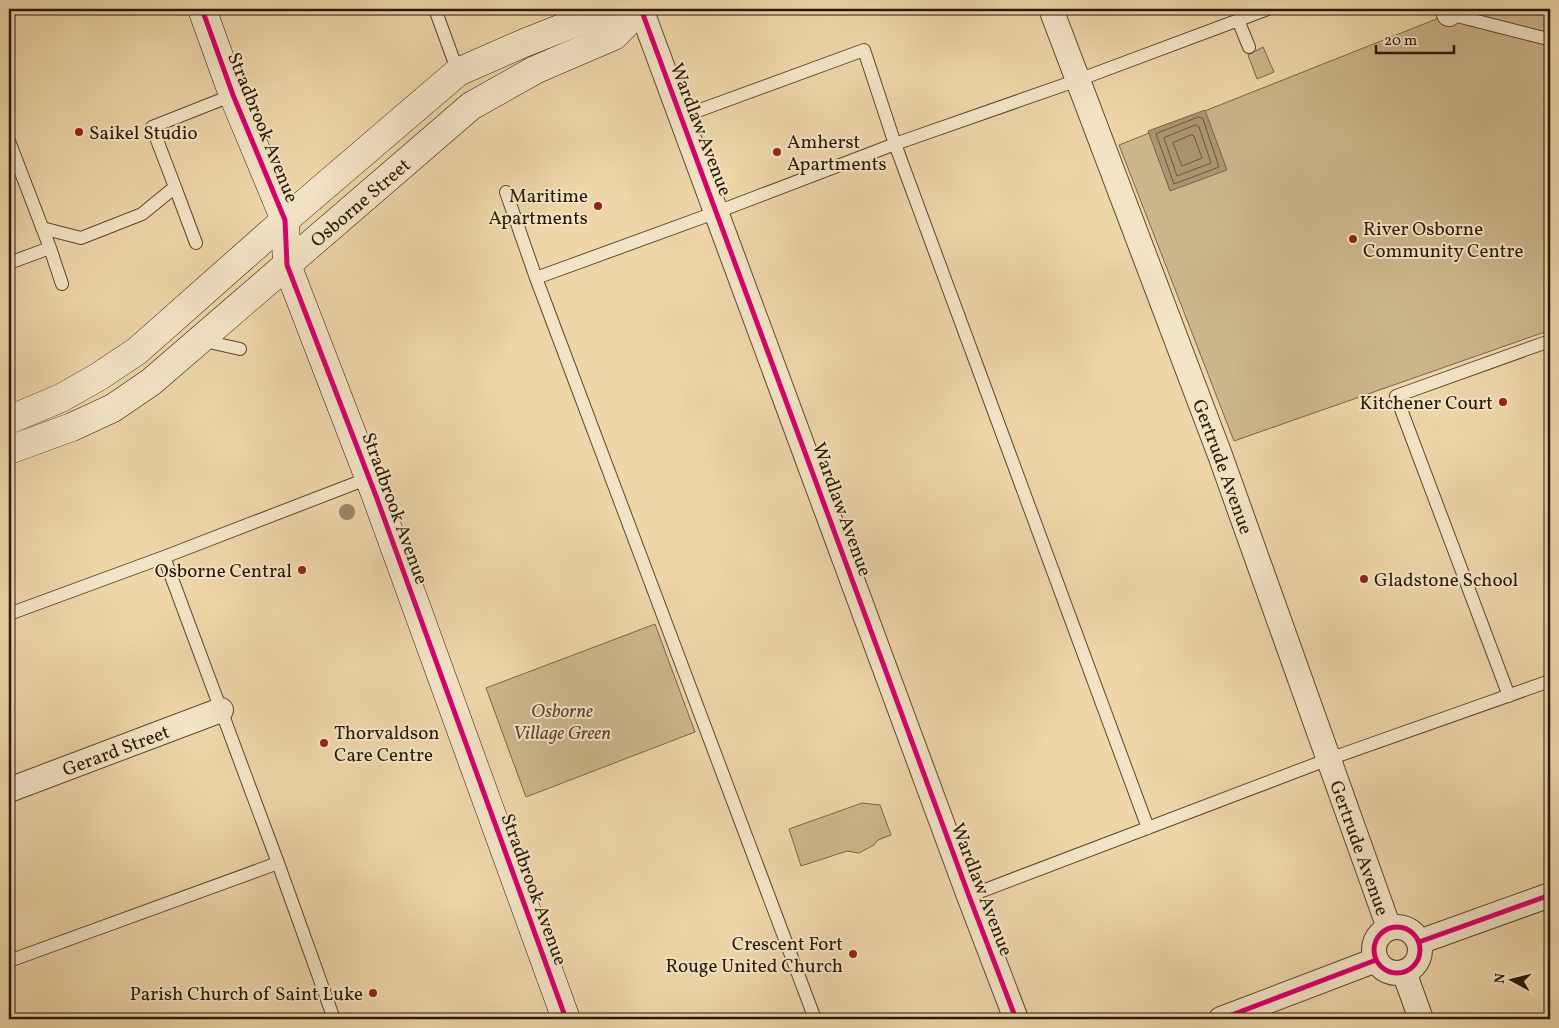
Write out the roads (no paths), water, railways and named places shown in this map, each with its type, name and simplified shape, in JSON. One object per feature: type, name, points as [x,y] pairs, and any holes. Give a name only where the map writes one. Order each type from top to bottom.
[{"type":"main road","name":"Stradbrook Avenue","points":[[202,9],[233,96],[285,220],[287,265],[369,478],[566,1019]]},
{"type":"main road","name":"Osborne Street","points":[[9,420],[61,398],[98,377],[137,351],[285,220],[458,72],[605,11],[631,9]]},
{"type":"main road","name":"Osborne Street","points":[[9,450],[72,427],[113,408],[151,382],[471,106],[535,70],[614,36],[640,9]]},
{"type":"main road","points":[[426,100],[447,126]]},
{"type":"street","name":"Wardlaw Avenue","points":[[640,9],[718,212],[1016,1019]]},
{"type":"street","name":"Gertrude Avenue","points":[[1051,9],[1220,455],[1389,928]]},
{"type":"street","name":"Gerard Street","points":[[9,790],[222,710]]},
{"type":"street","points":[[1419,942],[1550,895]]},
{"type":"street","points":[[1396,926],[1404,927],[1416,936],[1419,942],[1419,957],[1411,969],[1404,972],[1385,970],[1376,960],[1374,953],[1377,938],[1389,928],[1396,926]]},
{"type":"street","points":[[1222,1019],[1376,960]]},
{"type":"street","points":[[1404,972],[1421,1019]]},
{"type":"lane","points":[[435,9],[458,72]]},
{"type":"lane","points":[[536,278],[718,212],[895,144],[1078,80],[1268,9]]},
{"type":"lane","points":[[1448,11],[1544,38]]},
{"type":"lane","points":[[1238,20],[1249,47]]},
{"type":"lane","points":[[681,117],[864,50],[895,144],[1148,828]]},
{"type":"lane","points":[[196,243],[152,128],[233,96]]},
{"type":"lane","points":[[9,141],[62,284]]},
{"type":"lane","points":[[42,228],[81,238],[142,214],[175,187]]},
{"type":"lane","points":[[506,192],[536,278],[815,1019]]},
{"type":"lane","points":[[9,263],[50,248]]},
{"type":"lane","points":[[200,340],[240,349]]},
{"type":"lane","points":[[1509,696],[1396,396],[1544,343],[1550,343]]},
{"type":"lane","points":[[9,614],[369,478]]},
{"type":"lane","points":[[164,557],[222,710],[334,1019]]},
{"type":"lane","points":[[969,896],[1329,759],[1550,680]]},
{"type":"lane","points":[[9,961],[278,863]]},
{"type":"water","points":[[1205,110],[1227,170],[1170,191],[1148,131]]},
{"type":"place","name":"Saikel Studio","points":[[79,132]]},
{"type":"place","name":"Amherst Apartments","points":[[777,152]]},
{"type":"place","name":"Maritime Apartments","points":[[598,206]]},
{"type":"place","name":"River Osborne Community Centre","points":[[1353,239]]},
{"type":"place","name":"Kitchener Court","points":[[1503,402]]},
{"type":"place","name":"Osborne Central","points":[[302,570]]},
{"type":"place","name":"Gladstone School","points":[[1364,579]]},
{"type":"place","name":"Thorvaldson Care Centre","points":[[324,743]]},
{"type":"place","name":"Crescent Fort Rouge United Church","points":[[853,954]]},
{"type":"place","name":"Parish Church of Saint Luke","points":[[373,993]]},
{"type":"park label","name":"Osborne Village Green","points":[[562,721]]}]
